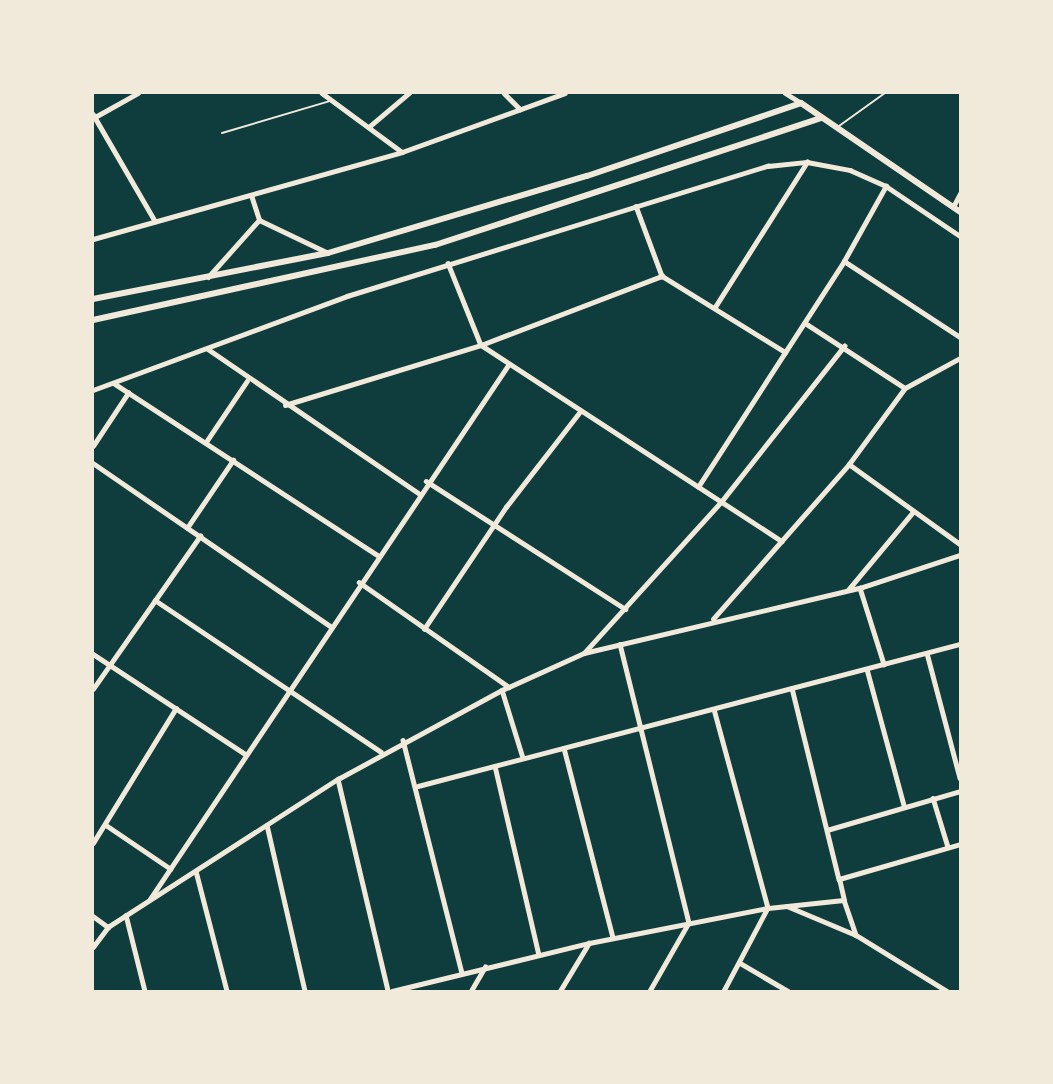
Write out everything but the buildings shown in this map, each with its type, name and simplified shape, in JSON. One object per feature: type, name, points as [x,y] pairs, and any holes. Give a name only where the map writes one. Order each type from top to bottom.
[{"type":"main road","points":[[93,299],[328,253],[587,176],[801,104],[960,212]]},
{"type":"main road","points":[[93,320],[435,245],[822,117]]},
{"type":"street","points":[[138,93],[94,116],[155,221]]},
{"type":"street","points":[[322,93],[370,126],[402,152]]},
{"type":"street","points":[[370,126],[409,93]]},
{"type":"street","points":[[504,93],[520,110]]},
{"type":"street","points":[[93,239],[402,152],[565,93]]},
{"type":"street","points":[[785,93],[801,104]]},
{"type":"street","points":[[715,307],[807,162]]},
{"type":"street","points":[[93,390],[448,263],[768,166],[807,162],[850,170],[886,186],[960,236]]},
{"type":"street","points":[[698,487],[844,261],[886,186]]},
{"type":"street","points":[[953,207],[960,194]]},
{"type":"street","points":[[251,195],[259,220],[328,253]]},
{"type":"street","points":[[636,206],[662,276],[785,352]]},
{"type":"street","points":[[208,277],[259,220]]},
{"type":"street","points":[[844,261],[960,337]]},
{"type":"street","points":[[448,263],[481,345],[579,413],[782,541]]},
{"type":"street","points":[[285,405],[481,345],[662,276]]},
{"type":"street","points":[[805,323],[844,346],[905,388]]},
{"type":"street","points":[[584,653],[721,502],[844,346]]},
{"type":"street","points":[[208,349],[247,381],[418,493]]},
{"type":"street","points":[[712,621],[849,464],[905,388],[960,358]]},
{"type":"street","points":[[148,901],[171,869],[286,689],[508,364]]},
{"type":"street","points":[[206,442],[247,381]]},
{"type":"street","points":[[115,384],[377,555]]},
{"type":"street","points":[[93,446],[128,393]]},
{"type":"street","points":[[424,629],[494,525],[579,413]]},
{"type":"street","points":[[187,528],[233,460]]},
{"type":"street","points":[[93,463],[330,626]]},
{"type":"street","points":[[849,464],[960,544]]},
{"type":"street","points":[[426,481],[625,609]]},
{"type":"street","points":[[848,590],[913,512]]},
{"type":"street","points":[[93,689],[200,536]]},
{"type":"street","points":[[93,947],[108,927],[338,779],[403,740],[502,690],[584,653],[712,621],[860,588],[960,555]]},
{"type":"street","points":[[359,582],[509,687]]},
{"type":"street","points":[[860,588],[884,664]]},
{"type":"street","points":[[155,600],[381,752]]},
{"type":"street","points":[[621,644],[689,923],[650,991]]},
{"type":"street","points":[[418,786],[960,644]]},
{"type":"street","points":[[927,653],[960,778]]},
{"type":"street","points":[[93,654],[245,754]]},
{"type":"street","points":[[867,669],[904,805]]},
{"type":"street","points":[[792,688],[844,900],[856,935]]},
{"type":"street","points":[[502,690],[523,759]]},
{"type":"street","points":[[93,843],[176,708]]},
{"type":"street","points":[[714,709],[768,908],[724,991]]},
{"type":"street","points":[[403,740],[418,786],[462,973]]},
{"type":"street","points":[[564,748],[613,938]]},
{"type":"street","points":[[495,766],[539,955]]},
{"type":"street","points":[[338,779],[390,991],[613,938],[768,908],[844,900]]},
{"type":"street","points":[[827,830],[904,805],[960,791]]},
{"type":"street","points":[[933,798],[948,848]]},
{"type":"street","points":[[106,825],[171,869]]},
{"type":"street","points":[[267,825],[305,991]]},
{"type":"street","points":[[839,879],[960,844]]},
{"type":"street","points":[[196,871],[227,991]]},
{"type":"street","points":[[787,906],[856,935],[947,991]]},
{"type":"street","points":[[126,915],[145,991]]},
{"type":"street","points":[[93,916],[108,927]]},
{"type":"street","points":[[560,991],[589,943]]},
{"type":"street","points":[[740,963],[788,991]]},
{"type":"street","points":[[471,991],[485,967]]},
{"type":"lane","points":[[837,128],[885,93]]},
{"type":"lane","points":[[222,132],[332,100]]}]
